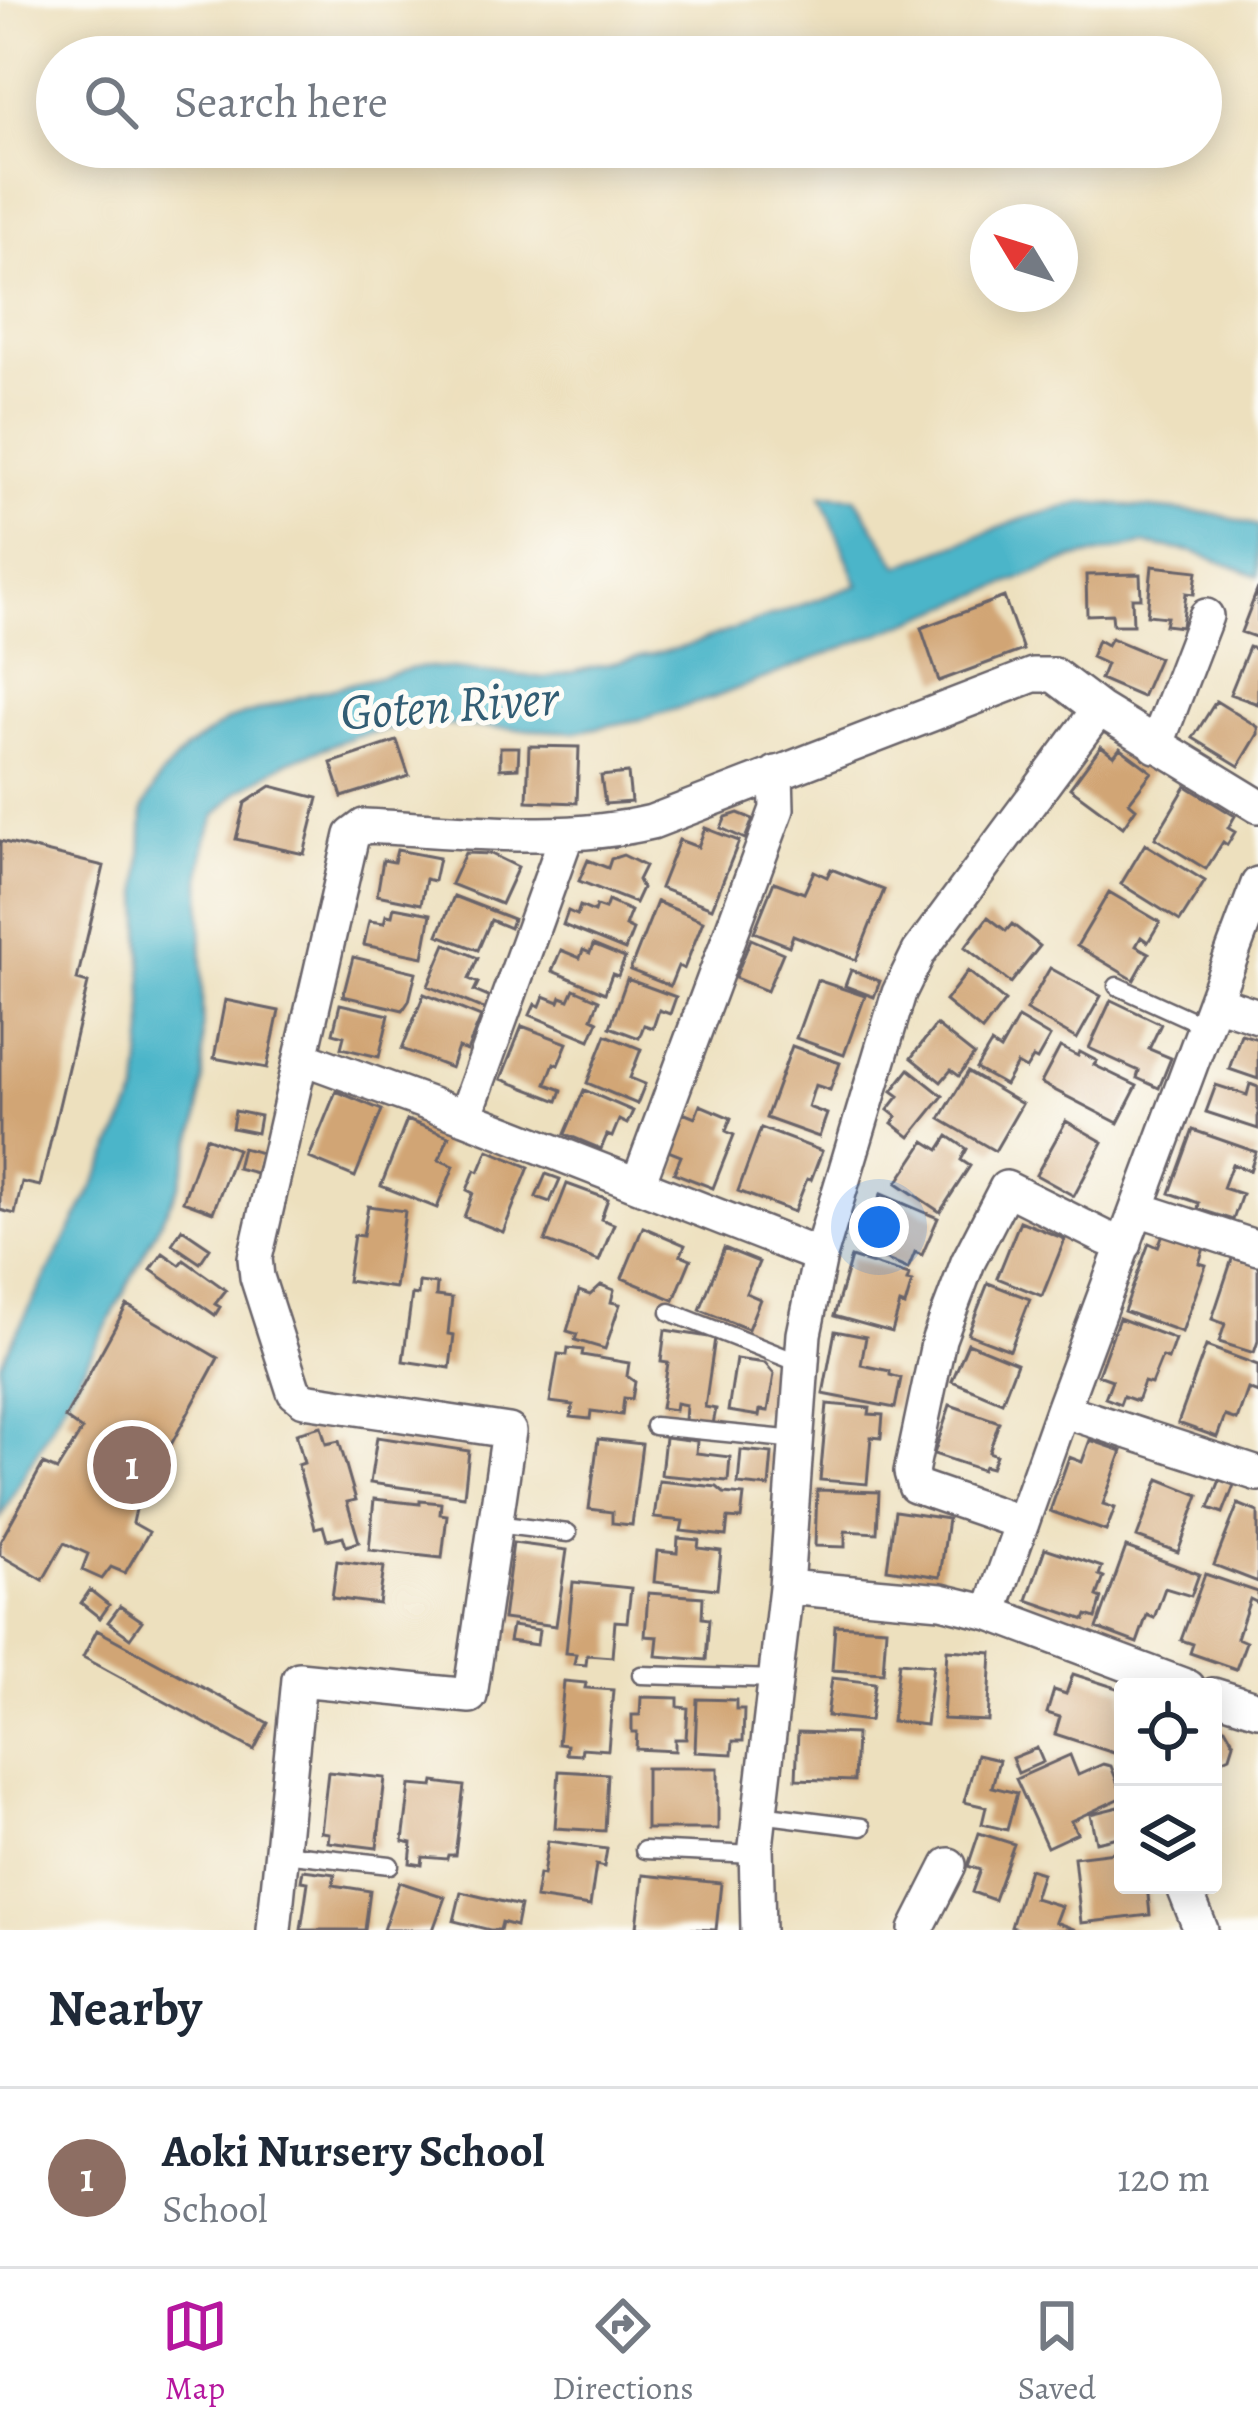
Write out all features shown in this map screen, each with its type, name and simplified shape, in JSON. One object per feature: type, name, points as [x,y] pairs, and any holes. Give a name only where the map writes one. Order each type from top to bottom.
[{"type":"street","points":[[1156,746],[1206,616]]},
{"type":"street","points":[[274,1930],[299,1679],[470,1696],[509,1431],[304,1400],[294,1392],[257,1277],[255,1258],[352,836],[364,826],[568,834],[652,822],[1033,675],[1054,675],[1156,746],[1258,806]]},
{"type":"street","points":[[758,1930],[760,1814],[786,1587],[804,1334],[820,1256],[899,993],[919,952],[1099,709]]},
{"type":"street","points":[[638,1184],[777,809],[776,773]]},
{"type":"street","points":[[465,1117],[568,834]]},
{"type":"street","points":[[990,1612],[1258,884]]},
{"type":"street","points":[[1210,1014],[1257,1012]]},
{"type":"street","points":[[301,1057],[820,1256]]},
{"type":"street","points":[[1022,1522],[915,1486],[911,1472],[939,1339],[968,1262],[1006,1188],[1125,1244]]},
{"type":"street","points":[[1138,1209],[1258,1248]]},
{"type":"street","points":[[1062,1410],[1258,1474]]},
{"type":"street","points":[[786,1587],[940,1601],[990,1612],[1160,1678]]},
{"type":"street","points":[[1222,1698],[1258,1708]]},
{"type":"street","points":[[916,1930],[949,1865]]},
{"type":"street","points":[[1187,1894],[1201,1930]]},
{"type":"lane","points":[[1117,986],[1210,1014]]},
{"type":"lane","points":[[670,1312],[802,1364]]},
{"type":"lane","points":[[654,1426],[796,1440]]},
{"type":"lane","points":[[495,1524],[568,1533]]},
{"type":"lane","points":[[641,1675],[776,1679]]},
{"type":"lane","points":[[760,1814],[862,1828]]},
{"type":"lane","points":[[644,1850],[757,1855]]},
{"type":"lane","points":[[283,1853],[390,1865]]},
{"type":"water","name":"Goten River","points":[[821,495],[855,497],[899,566],[1025,518],[1085,502],[1216,514],[1258,526],[1258,576],[1194,552],[1144,544],[1071,559],[713,698],[642,719],[575,732],[418,724],[355,736],[285,763],[236,793],[216,815],[206,839],[201,876],[203,1081],[180,1184],[0,1518],[0,1364],[138,1093],[144,1030],[143,809],[160,777],[186,749],[228,720],[310,694],[414,668],[546,678],[684,647],[858,585]]},
{"type":"building","points":[[1152,566],[1197,571],[1194,594],[1186,593],[1182,627],[1165,625],[1167,617],[1147,615]]},
{"type":"building","points":[[1140,574],[1141,598],[1132,598],[1133,625],[1113,625],[1112,614],[1087,615],[1086,575]]},
{"type":"building","points":[[1258,588],[1258,638],[1241,632]]},
{"type":"building","points":[[1004,597],[1023,650],[939,681],[921,628]]},
{"type":"building","points":[[1111,638],[1159,658],[1142,697],[1100,679],[1106,664],[1091,657],[1098,640],[1107,645]]},
{"type":"building","points":[[1249,647],[1258,650],[1258,704],[1230,694]]},
{"type":"building","points":[[1216,701],[1258,727],[1239,766],[1193,738]]},
{"type":"building","points":[[397,741],[409,776],[342,797],[331,763]]},
{"type":"building","points":[[529,746],[579,747],[577,803],[527,801]]},
{"type":"building","points":[[1101,746],[1114,756],[1120,748],[1152,772],[1129,802],[1136,808],[1123,827],[1070,788]]},
{"type":"building","points":[[500,747],[519,747],[518,768],[500,769]]},
{"type":"building","points":[[628,773],[631,802],[605,804],[601,776]]},
{"type":"building","points":[[271,786],[318,798],[304,854],[236,839],[245,803]]},
{"type":"building","points":[[1186,786],[1235,816],[1228,828],[1235,832],[1206,869],[1155,838]]},
{"type":"building","points":[[738,813],[753,819],[745,839],[721,828],[726,817]]},
{"type":"building","points":[[705,828],[739,841],[712,908],[660,888],[679,840],[698,847]]},
{"type":"building","points":[[0,841],[104,866],[77,980],[88,983],[40,1186],[22,1182],[15,1214],[0,1210]]},
{"type":"building","points":[[1145,844],[1205,881],[1180,921],[1121,884]]},
{"type":"building","points":[[397,850],[439,858],[434,881],[426,879],[421,904],[377,895],[383,860],[394,862]]},
{"type":"building","points":[[465,853],[491,854],[518,867],[501,904],[451,884]]},
{"type":"building","points":[[623,855],[645,866],[635,903],[579,881],[588,860],[608,868],[611,859]]},
{"type":"building","points":[[831,869],[884,890],[856,960],[793,935],[789,946],[754,932],[774,882],[804,893],[814,871],[827,877]]},
{"type":"building","points":[[1109,892],[1160,922],[1148,942],[1141,937],[1136,946],[1149,953],[1134,980],[1077,946]]},
{"type":"building","points":[[454,896],[513,919],[510,928],[491,920],[478,950],[438,935]]},
{"type":"building","points":[[608,901],[631,911],[625,926],[633,930],[625,950],[563,925],[568,911],[577,915],[580,906],[594,912],[596,906],[605,909]]},
{"type":"building","points":[[657,902],[703,921],[684,969],[678,966],[670,986],[630,970]]},
{"type":"building","points":[[394,907],[431,914],[423,957],[364,945],[369,921],[384,923]]},
{"type":"building","points":[[988,917],[1006,931],[1012,924],[1040,946],[1011,983],[965,947]]},
{"type":"building","points":[[751,939],[783,953],[767,991],[735,978]]},
{"type":"building","points":[[446,944],[478,958],[469,979],[478,983],[474,991],[491,998],[486,1010],[428,986]]},
{"type":"building","points":[[593,945],[625,958],[605,993],[552,971],[561,950],[580,958]]},
{"type":"building","points":[[353,957],[416,972],[403,1010],[343,996]]},
{"type":"building","points":[[1050,968],[1101,996],[1077,1039],[1026,1010]]},
{"type":"building","points":[[851,970],[880,981],[874,997],[845,986]]},
{"type":"building","points":[[968,971],[1005,1001],[982,1031],[945,1001]]},
{"type":"building","points":[[627,979],[676,997],[670,1014],[659,1010],[653,1028],[644,1025],[639,1038],[610,1027]]},
{"type":"building","points":[[817,980],[865,996],[844,1055],[796,1038]]},
{"type":"building","points":[[574,989],[599,1000],[592,1018],[598,1021],[590,1040],[530,1015],[544,996],[569,1000]]},
{"type":"building","points":[[424,994],[481,1017],[467,1051],[458,1048],[451,1068],[402,1049]]},
{"type":"building","points":[[225,1000],[279,1011],[267,1068],[214,1058]]},
{"type":"building","points":[[1111,1000],[1161,1024],[1149,1049],[1171,1058],[1159,1088],[1137,1078],[1139,1071],[1089,1048]]},
{"type":"building","points":[[340,1004],[389,1015],[379,1057],[341,1048],[344,1036],[333,1033]]},
{"type":"building","points":[[1018,1018],[1050,1037],[1037,1060],[1033,1058],[1026,1069],[1017,1064],[1005,1085],[976,1069],[991,1044],[1000,1050]]},
{"type":"building","points":[[936,1025],[974,1055],[959,1076],[951,1070],[941,1082],[911,1058]]},
{"type":"building","points":[[522,1026],[567,1043],[546,1084],[562,1090],[558,1101],[501,1079]]},
{"type":"building","points":[[1241,1034],[1258,1039],[1258,1079],[1229,1069]]},
{"type":"building","points":[[606,1035],[641,1049],[630,1078],[645,1084],[637,1104],[587,1083]]},
{"type":"building","points":[[792,1046],[840,1063],[830,1090],[815,1085],[808,1107],[827,1114],[819,1137],[766,1118]]},
{"type":"building","points":[[1060,1047],[1078,1056],[1080,1052],[1097,1061],[1094,1065],[1137,1086],[1118,1123],[1041,1083]]},
{"type":"building","points":[[909,1069],[943,1096],[910,1137],[892,1123],[897,1117],[888,1110],[899,1096],[892,1091]]},
{"type":"building","points":[[968,1072],[1022,1104],[995,1151],[940,1119]]},
{"type":"building","points":[[1250,1084],[1258,1087],[1258,1129],[1206,1112],[1216,1085],[1247,1095]]},
{"type":"building","points":[[584,1090],[633,1111],[627,1124],[619,1120],[601,1149],[565,1134]]},
{"type":"building","points":[[336,1091],[382,1110],[355,1177],[309,1158]]},
{"type":"building","points":[[700,1105],[731,1118],[726,1131],[734,1135],[713,1188],[674,1173],[681,1156],[668,1151],[683,1113],[695,1118]]},
{"type":"building","points":[[235,1111],[260,1116],[257,1133],[232,1128]]},
{"type":"building","points":[[407,1120],[449,1136],[439,1160],[454,1166],[437,1208],[381,1186]]},
{"type":"building","points":[[1066,1121],[1103,1142],[1074,1196],[1036,1175]]},
{"type":"building","points":[[761,1128],[822,1151],[794,1212],[738,1191]]},
{"type":"building","points":[[1193,1130],[1256,1152],[1250,1171],[1232,1164],[1223,1188],[1242,1194],[1233,1220],[1198,1209],[1199,1203],[1170,1193]]},
{"type":"building","points":[[948,1136],[967,1149],[961,1160],[970,1166],[940,1212],[897,1183],[925,1141],[939,1150]]},
{"type":"building","points":[[206,1137],[237,1149],[213,1212],[183,1201]]},
{"type":"building","points":[[242,1148],[262,1153],[256,1173],[237,1168]]},
{"type":"building","points":[[488,1150],[529,1167],[503,1232],[464,1217],[473,1193],[467,1190]]},
{"type":"building","points":[[546,1174],[560,1179],[550,1202],[536,1197]]},
{"type":"building","points":[[567,1184],[608,1199],[601,1219],[614,1224],[599,1261],[545,1241]]},
{"type":"building","points":[[881,1194],[938,1218],[922,1255],[915,1252],[908,1269],[854,1246]]},
{"type":"building","points":[[368,1206],[405,1211],[395,1288],[347,1281],[354,1235],[363,1236]]},
{"type":"building","points":[[1020,1221],[1065,1239],[1042,1296],[997,1278]]},
{"type":"building","points":[[643,1227],[685,1245],[681,1255],[691,1259],[674,1300],[622,1278]]},
{"type":"building","points":[[182,1229],[210,1248],[200,1263],[172,1244]]},
{"type":"building","points":[[1164,1231],[1205,1245],[1199,1263],[1206,1265],[1182,1332],[1124,1311],[1149,1243],[1158,1247]]},
{"type":"building","points":[[724,1248],[759,1262],[746,1293],[760,1299],[748,1329],[700,1310]]},
{"type":"building","points":[[163,1253],[180,1265],[184,1260],[226,1290],[215,1304],[220,1307],[215,1315],[151,1270]]},
{"type":"building","points":[[1233,1256],[1258,1264],[1254,1353],[1219,1342],[1225,1324],[1212,1319]]},
{"type":"building","points":[[851,1257],[909,1275],[907,1281],[912,1282],[905,1306],[900,1304],[892,1332],[834,1316]]},
{"type":"building","points":[[419,1282],[437,1284],[436,1296],[452,1298],[450,1368],[403,1361],[412,1294],[418,1295]]},
{"type":"building","points":[[988,1283],[1030,1299],[1010,1350],[968,1334]]},
{"type":"building","points":[[601,1285],[614,1290],[611,1302],[620,1304],[605,1349],[575,1340],[577,1334],[567,1331],[579,1291],[590,1295]]},
{"type":"building","points":[[127,1305],[218,1358],[136,1509],[133,1523],[149,1532],[125,1573],[111,1567],[102,1579],[82,1570],[88,1554],[64,1543],[43,1580],[0,1555],[0,1542],[43,1464],[57,1470],[82,1430],[65,1418]]},
{"type":"building","points":[[1119,1318],[1175,1339],[1168,1359],[1162,1357],[1151,1384],[1144,1382],[1137,1401],[1123,1396],[1120,1404],[1105,1398],[1112,1380],[1098,1375]]},
{"type":"building","points":[[665,1330],[715,1338],[705,1407],[716,1409],[713,1424],[685,1421],[686,1405],[676,1403],[675,1410],[661,1408],[668,1363],[661,1362]]},
{"type":"building","points":[[835,1331],[866,1337],[861,1365],[901,1378],[895,1408],[823,1394]]},
{"type":"building","points":[[968,1343],[1017,1363],[1002,1402],[952,1381]]},
{"type":"building","points":[[1206,1346],[1258,1365],[1258,1393],[1248,1389],[1237,1420],[1225,1416],[1217,1437],[1178,1423]]},
{"type":"building","points":[[568,1348],[629,1363],[627,1376],[635,1382],[632,1399],[624,1398],[622,1415],[591,1411],[590,1419],[571,1417],[573,1405],[550,1402],[558,1354],[567,1355]]},
{"type":"building","points":[[736,1359],[765,1363],[774,1374],[768,1411],[760,1410],[759,1416],[728,1411]]},
{"type":"building","points":[[827,1404],[870,1408],[869,1414],[883,1415],[881,1438],[871,1437],[867,1484],[820,1480]]},
{"type":"building","points":[[950,1405],[999,1422],[989,1452],[996,1455],[991,1468],[982,1470],[934,1454]]},
{"type":"building","points":[[321,1426],[326,1444],[339,1441],[356,1500],[347,1502],[359,1542],[346,1546],[343,1536],[327,1540],[323,1526],[315,1528],[298,1465],[304,1463],[296,1433]]},
{"type":"building","points":[[377,1437],[469,1451],[464,1496],[370,1483]]},
{"type":"building","points":[[665,1437],[697,1441],[696,1453],[730,1457],[728,1481],[661,1475]]},
{"type":"building","points":[[598,1439],[642,1444],[632,1525],[612,1523],[612,1512],[589,1509]]},
{"type":"building","points":[[1090,1440],[1122,1451],[1103,1504],[1115,1508],[1106,1531],[1050,1511],[1069,1457],[1082,1462]]},
{"type":"building","points":[[741,1450],[772,1453],[769,1487],[738,1484]]},
{"type":"building","points":[[1159,1479],[1199,1495],[1178,1552],[1137,1537]]},
{"type":"building","points":[[1220,1480],[1234,1485],[1223,1513],[1209,1508]]},
{"type":"building","points":[[659,1481],[744,1495],[741,1519],[728,1518],[726,1536],[681,1531],[683,1521],[654,1518]]},
{"type":"building","points":[[817,1490],[879,1492],[877,1533],[845,1531],[845,1547],[815,1546]]},
{"type":"building","points":[[374,1499],[441,1503],[440,1514],[447,1515],[442,1558],[369,1550]]},
{"type":"building","points":[[1238,1504],[1258,1512],[1258,1582],[1214,1565]]},
{"type":"building","points":[[895,1511],[948,1519],[940,1577],[887,1569]]},
{"type":"building","points":[[678,1538],[699,1540],[698,1548],[721,1551],[717,1589],[654,1582],[657,1551],[677,1553]]},
{"type":"building","points":[[513,1543],[567,1550],[556,1626],[503,1619]]},
{"type":"building","points":[[1126,1547],[1199,1574],[1191,1596],[1165,1588],[1154,1618],[1147,1615],[1137,1643],[1097,1628]]},
{"type":"building","points":[[1045,1548],[1102,1567],[1099,1575],[1104,1577],[1097,1596],[1102,1598],[1096,1618],[1087,1615],[1085,1620],[1027,1600]]},
{"type":"building","points":[[337,1561],[384,1567],[379,1604],[332,1598]]},
{"type":"building","points":[[1205,1574],[1258,1592],[1258,1603],[1250,1599],[1237,1638],[1246,1642],[1236,1669],[1190,1653],[1193,1644],[1181,1640]]},
{"type":"building","points":[[573,1582],[631,1588],[627,1622],[615,1621],[612,1657],[587,1655],[586,1665],[574,1664],[576,1654],[566,1653]]},
{"type":"building","points":[[90,1590],[109,1605],[100,1618],[81,1603]]},
{"type":"building","points":[[648,1593],[703,1597],[702,1618],[709,1619],[706,1660],[656,1656],[658,1637],[645,1636]]},
{"type":"building","points":[[120,1606],[142,1621],[130,1638],[108,1622]]},
{"type":"building","points":[[835,1625],[886,1628],[883,1673],[832,1670]]},
{"type":"building","points":[[512,1626],[539,1630],[537,1645],[509,1641]]},
{"type":"building","points":[[97,1630],[268,1723],[254,1750],[83,1657]]},
{"type":"building","points":[[947,1650],[992,1653],[988,1721],[943,1719]]},
{"type":"building","points":[[899,1662],[933,1665],[926,1725],[892,1721]]},
{"type":"building","points":[[1073,1674],[1114,1687],[1114,1753],[1055,1734],[1060,1717],[1047,1713],[1054,1690],[1066,1694]]},
{"type":"building","points":[[832,1678],[875,1683],[870,1721],[827,1716]]},
{"type":"building","points":[[564,1681],[613,1690],[608,1750],[582,1748],[581,1755],[566,1754],[567,1745],[558,1744]]},
{"type":"building","points":[[641,1697],[678,1698],[678,1707],[688,1708],[686,1739],[675,1739],[675,1751],[636,1749],[632,1715],[640,1715]]},
{"type":"building","points":[[697,1699],[736,1700],[736,1709],[744,1709],[743,1741],[733,1741],[732,1754],[695,1752]]},
{"type":"building","points":[[1222,1726],[1234,1743],[1230,1756],[1222,1760]]},
{"type":"building","points":[[798,1732],[856,1734],[854,1781],[796,1779]]},
{"type":"building","points":[[1037,1748],[1043,1762],[1018,1773],[1012,1758]]},
{"type":"building","points":[[977,1755],[999,1760],[992,1787],[1017,1793],[1007,1830],[982,1824],[986,1807],[964,1802]]},
{"type":"building","points":[[1070,1755],[1078,1775],[1103,1764],[1111,1766],[1114,1801],[1071,1821],[1077,1833],[1047,1847],[1016,1779]]},
{"type":"building","points":[[646,1768],[718,1768],[718,1829],[646,1829]]},
{"type":"building","points":[[559,1771],[608,1774],[605,1831],[555,1828]]},
{"type":"building","points":[[328,1772],[385,1778],[377,1848],[328,1842],[329,1833],[321,1832]]},
{"type":"building","points":[[434,1782],[464,1786],[455,1855],[423,1857],[422,1865],[410,1863],[412,1843],[403,1841],[410,1785],[433,1787]]},
{"type":"building","points":[[1114,1808],[1114,1838],[1096,1842],[1090,1814]]},
{"type":"building","points":[[979,1833],[1014,1844],[994,1900],[972,1892],[980,1870],[968,1866]]},
{"type":"building","points":[[548,1841],[607,1849],[604,1867],[596,1865],[590,1906],[535,1898]]},
{"type":"building","points":[[1114,1852],[1114,1894],[1148,1894],[1150,1915],[1081,1923],[1074,1857]]},
{"type":"building","points":[[1029,1869],[1042,1873],[1034,1898],[1061,1906],[1055,1922],[1076,1930],[1011,1927]]},
{"type":"building","points":[[303,1870],[335,1874],[333,1885],[370,1891],[365,1930],[301,1930],[308,1882],[301,1881]]},
{"type":"building","points":[[643,1875],[721,1883],[716,1930],[637,1927]]},
{"type":"building","points":[[399,1882],[445,1897],[433,1930],[383,1930]]},
{"type":"building","points":[[461,1892],[520,1906],[516,1926],[502,1922],[500,1930],[490,1930],[454,1921]]},
{"type":"place","name":"Aoki Nursery School","points":[[132,1465]]}]
